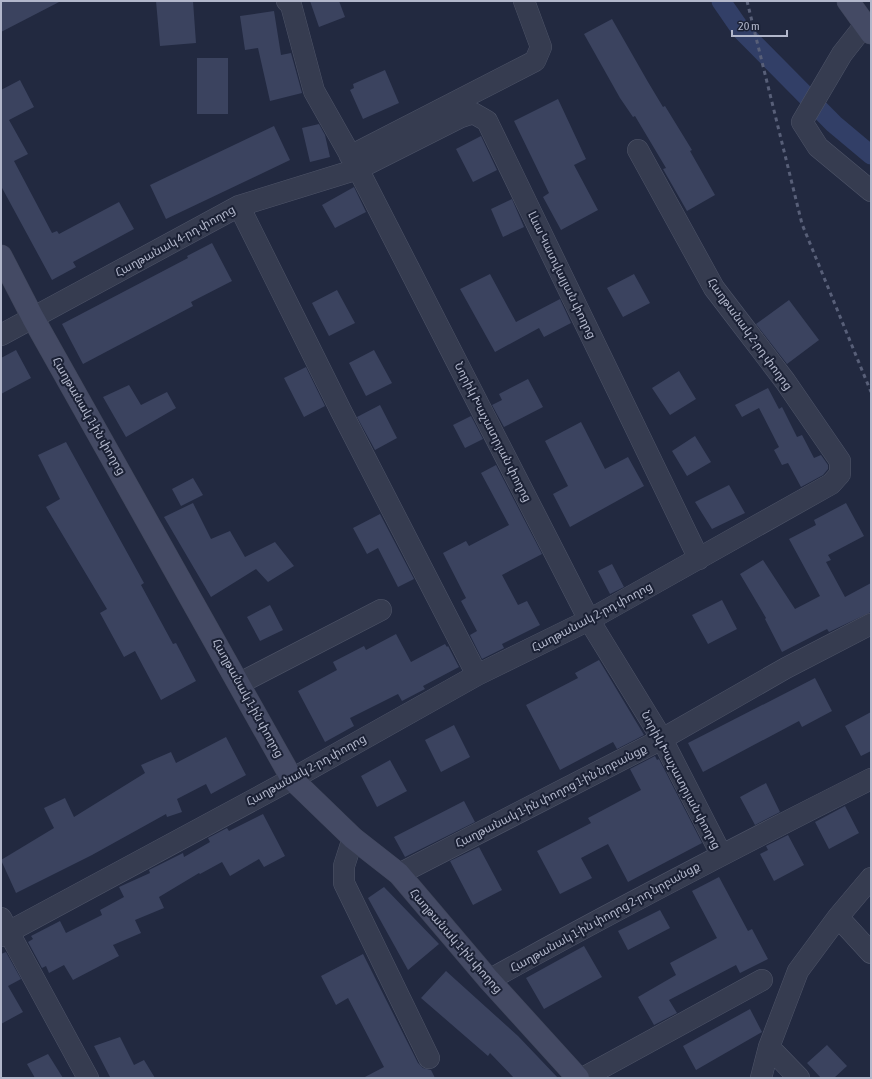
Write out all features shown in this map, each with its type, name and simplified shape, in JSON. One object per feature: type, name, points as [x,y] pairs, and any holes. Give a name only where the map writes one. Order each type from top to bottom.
[{"type":"main road","points":[[848,1],[868,30]]},
{"type":"main road","name":"Հաղթանակ 1-ին փողոց","points":[[1,256],[33,318],[292,778],[353,838],[399,874],[489,980],[578,1078]]},
{"type":"street","name":"Նորիկ Խաչատրյան փողոց","points":[[287,1],[292,5],[314,91],[354,162],[589,620],[662,739],[721,854]]},
{"type":"street","points":[[354,162],[536,61],[541,47],[524,1]]},
{"type":"street","points":[[868,30],[842,54],[802,122],[818,147],[871,191]]},
{"type":"street","name":"Լևա Կատվալյան փողոց","points":[[354,162],[473,113],[487,121],[699,559]]},
{"type":"street","name":"Հաղթանակ 2-րդ փողոց","points":[[4,929],[292,778],[477,675],[589,620],[831,484],[840,474],[840,461],[785,381],[714,288],[638,150]]},
{"type":"street","name":"Հաղթանակ 4-րդ փողոց","points":[[1,335],[239,206],[354,162]]},
{"type":"street","points":[[239,206],[341,411],[477,675]]},
{"type":"street","points":[[240,684],[381,610]]},
{"type":"street","name":"Հաղթանակ 1-ին փողոց 1-ին նրբանցք","points":[[399,874],[662,739],[786,668],[871,624]]},
{"type":"street","name":"Հաղթանակ 1-ին փողոց 2-րդ նրբանցք","points":[[489,980],[584,927],[721,854],[871,779]]},
{"type":"street","points":[[353,838],[344,866],[344,883],[429,1058]]},
{"type":"street","points":[[761,1078],[769,1047],[798,971],[838,917],[871,878]]},
{"type":"street","points":[[838,917],[871,953]]},
{"type":"street","points":[[4,929],[88,1078]]},
{"type":"street","points":[[583,1078],[762,980]]},
{"type":"street","points":[[769,1047],[799,1078]]},
{"type":"building","points":[[1,1],[61,1],[1,32]]},
{"type":"building","points":[[156,1],[193,1],[196,43],[160,46]]},
{"type":"building","points":[[310,1],[339,1],[345,17],[319,27]]},
{"type":"building","points":[[274,11],[281,55],[291,53],[302,93],[270,101],[258,48],[245,50],[240,16]]},
{"type":"building","points":[[612,19],[663,107],[665,106],[692,150],[690,151],[715,195],[687,211],[663,169],[666,168],[635,116],[633,117],[620,98],[584,34]]},
{"type":"building","points":[[197,58],[228,58],[228,114],[197,114]]},
{"type":"building","points":[[385,70],[399,103],[363,119],[350,90],[354,88],[353,84]]},
{"type":"building","points":[[20,80],[34,107],[9,120],[28,154],[14,161],[52,233],[57,231],[59,234],[119,202],[134,229],[73,262],[76,267],[52,280],[1,186],[1,90]]},
{"type":"building","points":[[558,99],[586,159],[574,165],[598,210],[561,230],[543,197],[549,193],[514,121]]},
{"type":"building","points":[[319,124],[325,135],[330,157],[310,162],[302,128]]},
{"type":"building","points":[[274,126],[290,160],[166,219],[150,185]]},
{"type":"building","points":[[481,136],[497,170],[473,182],[456,149]]},
{"type":"building","points":[[354,187],[366,212],[335,228],[322,205]]},
{"type":"building","points":[[512,199],[524,227],[503,237],[491,209]]},
{"type":"building","points":[[212,243],[232,281],[191,302],[193,306],[83,364],[62,324],[188,258],[187,256]]},
{"type":"building","points":[[490,274],[516,322],[560,299],[571,323],[544,337],[539,328],[495,352],[460,289]]},
{"type":"building","points":[[634,274],[650,303],[623,317],[607,288]]},
{"type":"building","points":[[337,290],[355,323],[329,336],[312,303]]},
{"type":"building","points":[[789,300],[819,340],[787,364],[756,324]]},
{"type":"building","points":[[16,350],[31,378],[1,394],[1,358]]},
{"type":"building","points":[[374,350],[392,383],[366,396],[349,363]]},
{"type":"building","points":[[306,367],[325,406],[304,417],[284,378]]},
{"type":"building","points":[[679,371],[696,399],[670,415],[652,388]]},
{"type":"building","points":[[528,379],[543,407],[504,427],[492,405],[502,400],[499,394]]},
{"type":"building","points":[[129,385],[141,405],[167,392],[176,408],[126,437],[103,397]]},
{"type":"building","points":[[768,388],[779,409],[782,407],[797,437],[802,435],[814,458],[821,455],[828,465],[828,469],[823,475],[801,487],[788,463],[782,465],[774,450],[779,447],[759,408],[742,417],[735,405]]},
{"type":"building","points":[[380,405],[397,438],[375,450],[357,417]]},
{"type":"building","points":[[471,416],[483,439],[465,448],[453,425]]},
{"type":"building","points":[[581,422],[605,469],[628,457],[644,486],[570,527],[553,494],[568,486],[545,441]]},
{"type":"building","points":[[695,436],[711,462],[687,476],[672,451]]},
{"type":"building","points":[[66,442],[144,583],[141,585],[173,644],[176,643],[196,681],[161,700],[135,651],[124,657],[100,613],[107,609],[46,507],[60,499],[38,455]]},
{"type":"building","points":[[496,465],[542,554],[502,575],[518,605],[527,601],[540,625],[502,644],[504,648],[482,659],[470,635],[477,631],[461,601],[466,598],[443,553],[466,541],[469,546],[509,525],[481,473]]},
{"type":"building","points":[[193,478],[203,495],[181,506],[172,489]]},
{"type":"building","points":[[729,485],[745,513],[712,529],[695,502]]},
{"type":"building","points":[[193,503],[211,539],[230,531],[245,557],[275,542],[294,566],[268,582],[256,569],[211,597],[164,517]]},
{"type":"building","points":[[846,503],[864,536],[828,555],[831,560],[826,562],[845,597],[871,583],[871,612],[829,632],[827,629],[782,652],[765,619],[766,618],[740,574],[763,560],[795,609],[820,596],[789,539],[816,525],[814,520]]},
{"type":"building","points":[[380,514],[414,579],[398,587],[378,548],[367,554],[353,528]]},
{"type":"building","points":[[612,564],[624,587],[610,594],[598,571]]},
{"type":"building","points":[[722,600],[737,629],[708,644],[692,615]]},
{"type":"building","points":[[270,605],[283,630],[260,641],[247,617]]},
{"type":"building","points":[[396,634],[411,662],[445,644],[447,647],[448,646],[459,667],[423,686],[425,689],[402,701],[398,694],[350,718],[354,726],[325,742],[298,691],[337,670],[333,662],[364,646],[366,650]]},
{"type":"building","points":[[599,660],[644,735],[617,749],[613,742],[560,770],[526,705],[578,678],[575,673]]},
{"type":"building","points":[[815,678],[832,711],[802,727],[799,721],[703,772],[688,743]]},
{"type":"building","points":[[871,712],[871,751],[861,756],[845,726]]},
{"type":"building","points":[[454,725],[470,757],[441,772],[425,740]]},
{"type":"building","points":[[226,737],[246,775],[211,794],[206,784],[177,799],[182,812],[167,817],[166,814],[92,855],[16,893],[1,860],[54,828],[44,808],[65,798],[74,817],[145,773],[141,765],[171,752],[176,763]]},
{"type":"building","points":[[655,756],[657,760],[659,759],[702,843],[628,882],[608,844],[581,858],[592,878],[560,894],[537,851],[591,823],[588,818],[641,790],[630,769]]},
{"type":"building","points":[[390,760],[407,791],[377,807],[361,776]]},
{"type":"building","points":[[766,783],[780,812],[755,825],[740,797]]},
{"type":"building","points":[[464,801],[475,822],[405,857],[394,837]]},
{"type":"building","points":[[845,806],[859,833],[829,849],[815,822]]},
{"type":"building","points":[[263,814],[285,856],[264,867],[259,859],[230,876],[222,862],[200,874],[199,873],[159,897],[164,908],[135,920],[141,933],[113,945],[119,956],[73,980],[64,965],[49,973],[46,966],[42,968],[28,942],[33,939],[31,936],[60,921],[66,933],[102,915],[100,910],[124,897],[119,887],[150,873],[149,870],[183,853],[184,857],[210,842],[208,838],[227,828],[229,831]]},
{"type":"building","points":[[788,835],[804,865],[774,881],[760,854],[768,850],[766,846]]},
{"type":"building","points":[[479,847],[502,890],[473,905],[450,861]]},
{"type":"building","points":[[719,877],[748,931],[752,929],[768,959],[740,973],[736,965],[669,1000],[677,1013],[654,1025],[638,997],[676,975],[670,963],[717,938],[692,891]]},
{"type":"building","points":[[384,887],[439,944],[408,970],[368,898]]},
{"type":"building","points":[[660,910],[670,928],[628,950],[618,931]]},
{"type":"building","points":[[584,946],[602,977],[544,1009],[526,978]]},
{"type":"building","points":[[6,952],[21,979],[8,986],[23,1012],[1,1024],[1,954]]},
{"type":"building","points":[[363,954],[418,1063],[423,1068],[431,1070],[435,1078],[363,1078],[384,1067],[348,998],[336,1005],[321,976]]},
{"type":"building","points":[[446,971],[518,1036],[558,1078],[514,1078],[490,1053],[488,1056],[421,998]]},
{"type":"building","points":[[750,1009],[762,1032],[696,1070],[683,1046]]},
{"type":"building","points":[[120,1037],[134,1065],[144,1060],[155,1078],[109,1078],[110,1077],[94,1046]]},
{"type":"building","points":[[827,1045],[847,1066],[834,1078],[821,1078],[807,1063]]},
{"type":"building","points":[[48,1054],[63,1078],[35,1078],[27,1064]]},
{"type":"waterway","points":[[721,1],[741,30],[834,124],[871,155]]},
{"type":"railway","points":[[747,1],[802,224],[871,392]]}]
